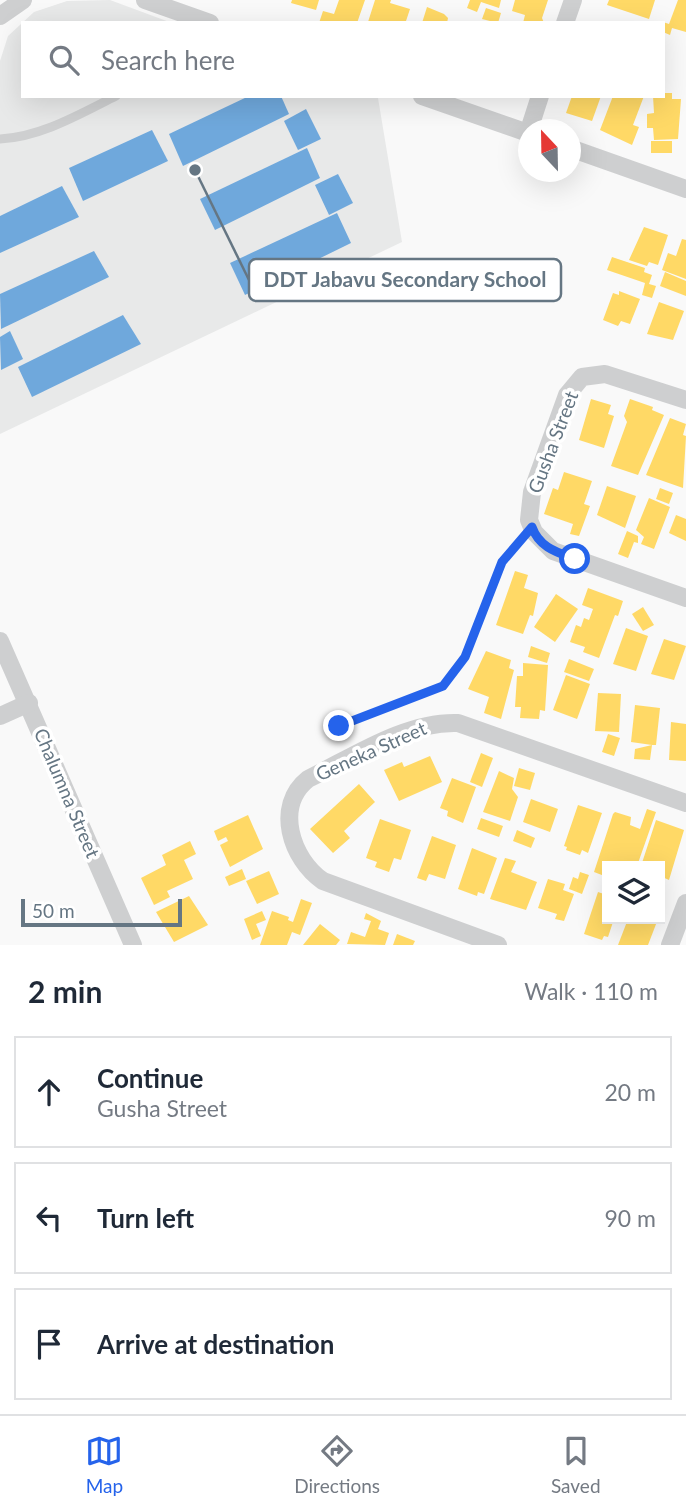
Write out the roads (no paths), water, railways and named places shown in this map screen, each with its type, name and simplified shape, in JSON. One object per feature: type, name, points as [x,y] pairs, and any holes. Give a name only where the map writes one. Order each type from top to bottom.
[{"type":"street","points":[[0,16],[23,0]]},
{"type":"street","points":[[145,0],[204,21]]},
{"type":"street","points":[[566,21],[573,0]]},
{"type":"street","points":[[428,98],[518,129]]},
{"type":"street","points":[[532,119],[539,98]]},
{"type":"street","points":[[581,152],[686,189]]},
{"type":"street","name":"Gusha Street","points":[[686,400],[605,374],[582,377],[567,395],[529,505],[532,527],[540,542],[553,551],[686,598]]},
{"type":"street","name":"Chalumna Street","points":[[0,641],[133,945]]},
{"type":"street","points":[[0,716],[29,703]]},
{"type":"street","name":"Geneka Street","points":[[498,945],[323,881],[311,873],[290,829],[288,812],[297,788],[319,774],[412,730],[440,722],[458,723],[686,803]]},
{"type":"street","points":[[670,945],[686,903]]},
{"type":"lane","points":[[0,139],[21,136],[59,123],[112,98]]},
{"type":"place","name":"DDT Jabavu Secondary School","points":[[195,170]]}]
